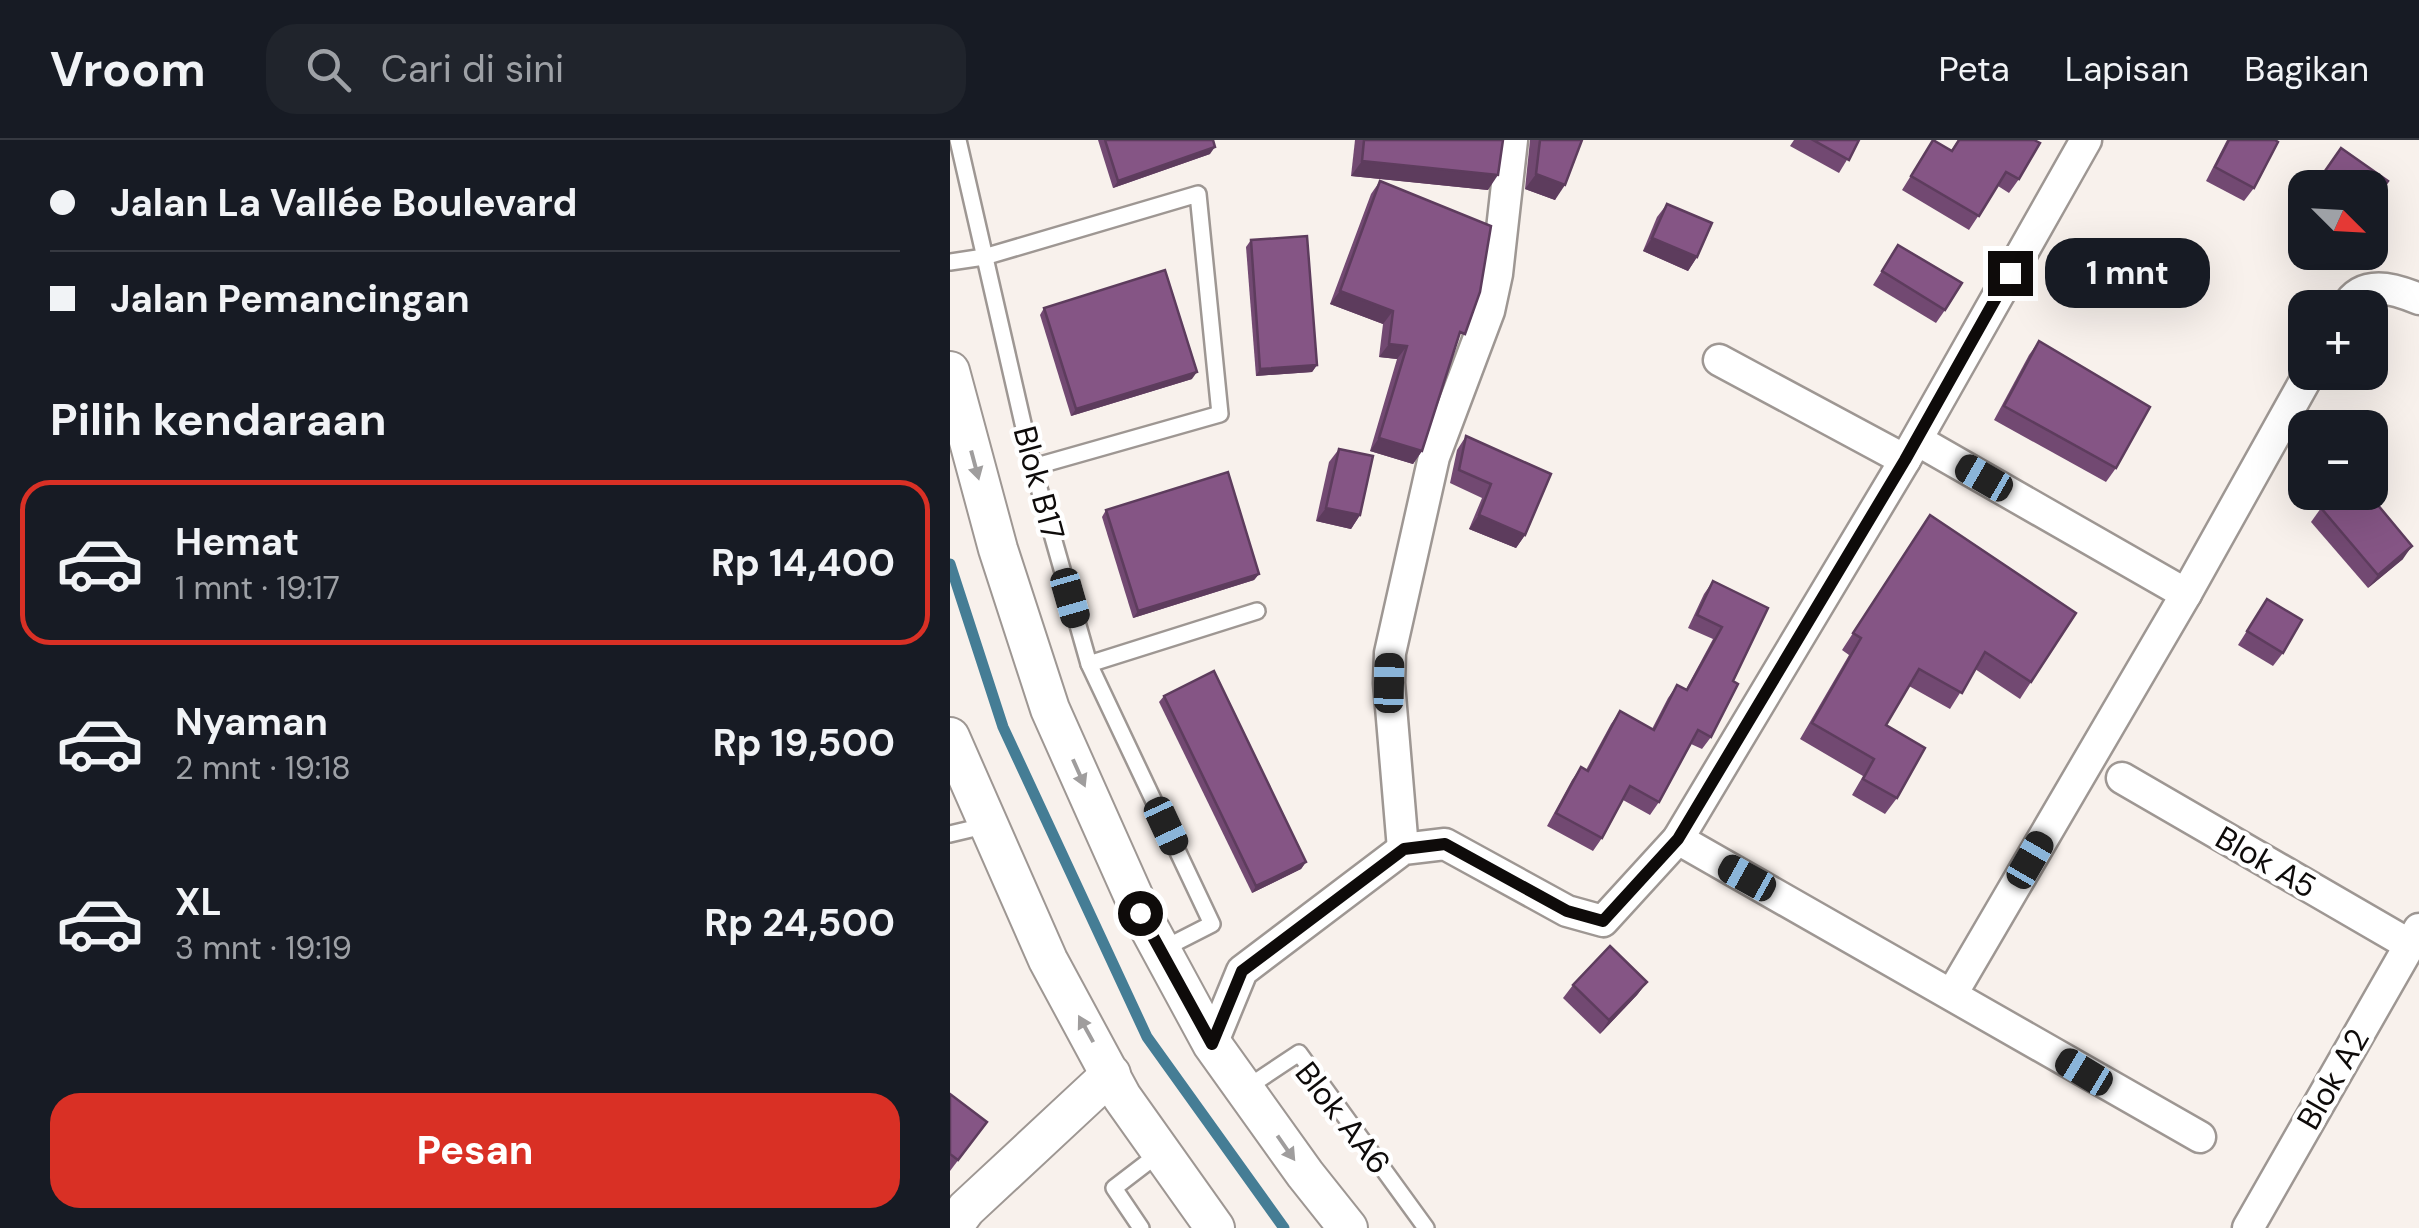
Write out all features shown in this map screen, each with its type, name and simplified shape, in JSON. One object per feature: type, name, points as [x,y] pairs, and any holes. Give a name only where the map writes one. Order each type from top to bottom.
[{"type":"street","points":[[1404,849],[1389,683],[1390,653],[1430,470],[1489,311],[1512,140]]},
{"type":"street","points":[[1212,1044],[1242,971],[1404,849],[1445,844],[1567,911],[1603,921],[1678,839],[1911,450],[2086,140]]},
{"type":"street","points":[[2364,290],[2374,286],[2419,298]]},
{"type":"street","points":[[1718,360],[1911,450],[2186,594]]},
{"type":"street","points":[[950,371],[998,549],[1050,709],[1140,913],[1212,1044],[1348,1228]]},
{"type":"street","points":[[1952,994],[2186,594],[2300,390]]},
{"type":"street","points":[[950,738],[1048,960],[1116,1086],[1214,1228]]},
{"type":"street","name":"Blok A5","points":[[2122,778],[2414,937]]},
{"type":"street","points":[[1678,839],[2200,1138]]},
{"type":"street","name":"Blok A2","points":[[2248,1228],[2414,937]]},
{"type":"street","points":[[959,1218],[1116,1086]]},
{"type":"lane","name":"Blok B17","points":[[958,140],[1033,467],[1089,664],[1212,924],[1161,950]]},
{"type":"lane","points":[[950,262],[984,257],[1198,194],[1220,414],[1033,467]]},
{"type":"lane","points":[[1089,664],[1257,611]]},
{"type":"lane","points":[[950,834],[988,824]]},
{"type":"lane","name":"Blok AA6","points":[[1245,1090],[1299,1053],[1426,1228]]},
{"type":"lane","points":[[1142,1228],[1114,1188],[1161,1152]]},
{"type":"building","points":[[1105,140],[1213,140],[1215,147],[1118,181]]},
{"type":"building","points":[[1364,140],[1503,140],[1498,175],[1362,161]]},
{"type":"building","points":[[1540,140],[1582,140],[1565,185],[1536,174]]},
{"type":"building","points":[[1813,140],[1859,140],[1849,160]]},
{"type":"building","points":[[1933,140],[1952,151],[1959,140],[2040,143],[2019,179],[2006,172],[1979,216],[1911,176]]},
{"type":"building","points":[[2229,140],[2278,142],[2254,188],[2215,167]]},
{"type":"building","points":[[2341,148],[2372,170],[2326,170]]},
{"type":"building","points":[[1380,181],[1491,226],[1480,292],[1465,334],[1460,332],[1422,451],[1379,438],[1407,346],[1389,344],[1393,311],[1340,291]]},
{"type":"building","points":[[1667,204],[1712,223],[1697,257],[1652,238]]},
{"type":"building","points":[[1307,236],[1317,365],[1260,369],[1251,240]]},
{"type":"building","points":[[1898,245],[1962,283],[1945,310],[1882,271]]},
{"type":"building","points":[[1165,270],[1197,372],[1076,409],[1044,308]]},
{"type":"building","points":[[2039,341],[2150,407],[2116,468],[2004,406]]},
{"type":"building","points":[[1466,436],[1551,474],[1525,535],[1479,515],[1491,484],[1459,470]]},
{"type":"building","points":[[1339,449],[1373,456],[1360,515],[1326,508]]},
{"type":"building","points":[[1228,472],[1259,574],[1138,611],[1106,510]]},
{"type":"building","points":[[2323,510],[2382,510],[2412,546],[2378,575]]},
{"type":"building","points":[[1930,515],[2076,613],[2031,682],[1985,652],[1962,693],[1919,669],[1886,725],[1925,748],[1897,798],[1863,779],[1874,759],[1812,723],[1861,638],[1853,633]]},
{"type":"building","points":[[1713,581],[1768,608],[1733,681],[1738,684],[1711,737],[1698,730],[1659,802],[1630,786],[1602,838],[1556,813],[1581,767],[1588,771],[1620,711],[1654,730],[1677,685],[1687,690],[1722,627],[1697,615]]},
{"type":"building","points":[[2267,599],[2302,620],[2283,653],[2247,631]]},
{"type":"building","points":[[1214,671],[1306,862],[1256,886],[1164,696]]},
{"type":"building","points":[[1610,946],[1647,982],[1609,1020],[1573,985]]},
{"type":"building","points":[[950,1094],[987,1122],[958,1160],[950,1154]]},
{"type":"waterway","points":[[950,564],[1003,727],[1147,1037],[1284,1228]]},
{"type":"route","points":[[1140,913],[1212,1044],[1242,971],[1404,849],[1445,844],[1567,911],[1603,921],[1678,839],[1905,460],[2010,273]]}]
